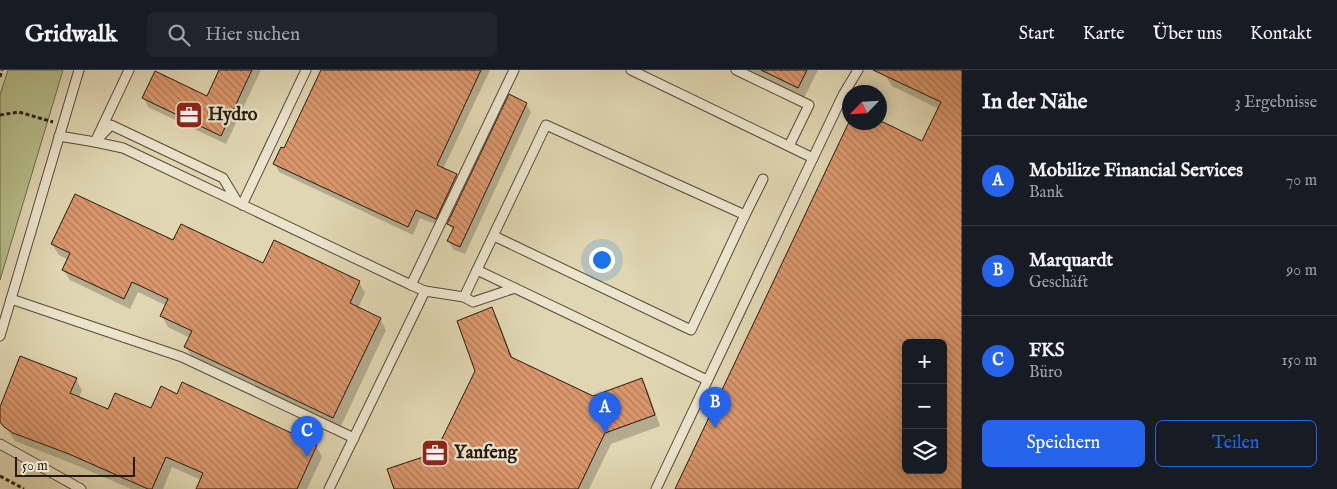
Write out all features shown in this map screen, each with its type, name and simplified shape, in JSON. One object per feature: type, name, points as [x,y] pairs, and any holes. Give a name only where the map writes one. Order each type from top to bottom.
[{"type":"lane","points":[[0,336],[78,70]]},
{"type":"lane","points":[[95,142],[129,70]]},
{"type":"lane","points":[[240,204],[306,70]]},
{"type":"lane","points":[[411,285],[514,70]]},
{"type":"lane","points":[[631,70],[813,158]]},
{"type":"lane","points":[[736,70],[808,105],[789,146]]},
{"type":"lane","points":[[656,489],[843,95],[858,70]]},
{"type":"lane","points":[[464,297],[546,125],[745,215]]},
{"type":"lane","points":[[95,142],[111,126],[223,178],[240,204]]},
{"type":"lane","points":[[59,136],[123,148],[425,292],[464,297],[473,302],[515,288]]},
{"type":"lane","points":[[494,236],[691,330],[762,179]]},
{"type":"lane","points":[[477,270],[707,380]]},
{"type":"lane","points":[[329,489],[425,292]]},
{"type":"lane","points":[[11,299],[182,357],[354,438]]},
{"type":"lane","points":[[0,444],[82,489]]},
{"type":"path","points":[[0,77],[2,70]]},
{"type":"path","points":[[0,476],[24,489]]},
{"type":"green space","points":[[8,70],[63,70],[0,280],[0,95]]},
{"type":"building","points":[[219,70],[252,70],[221,136],[142,98],[155,71],[207,96]]},
{"type":"building","points":[[321,70],[481,70],[437,165],[457,174],[436,219],[416,210],[408,227],[273,164],[281,147],[284,148]]},
{"type":"building","points":[[761,70],[807,70],[798,88]]},
{"type":"building","points":[[873,70],[962,70],[962,489],[675,489],[845,130],[887,130],[887,124],[922,141],[941,102]]},
{"type":"building","points":[[509,94],[527,103],[460,247],[447,241],[454,227],[447,224]]},
{"type":"building","points":[[75,194],[173,240],[181,224],[263,263],[274,240],[360,281],[350,303],[381,318],[333,418],[184,347],[192,331],[160,316],[168,299],[132,282],[124,299],[62,270],[70,253],[51,244]]},
{"type":"building","points":[[492,307],[511,357],[593,396],[642,378],[655,415],[605,433],[578,489],[394,489],[387,469],[435,453],[475,371],[457,321]]},
{"type":"building","points":[[20,356],[77,378],[70,393],[108,409],[115,393],[151,408],[161,386],[177,394],[182,382],[317,445],[297,489],[196,489],[203,473],[166,457],[152,489],[148,489],[69,454],[13,433],[4,427],[0,422],[0,407]]},
{"type":"place","name":"Hydro","points":[[189,115]]},
{"type":"place","name":"Marquardt","points":[[715,428]]},
{"type":"place","name":"Mobilize Financial Services","points":[[605,433]]},
{"type":"place","name":"Yanfeng","points":[[435,453]]},
{"type":"place","name":"FKS","points":[[307,457]]}]
